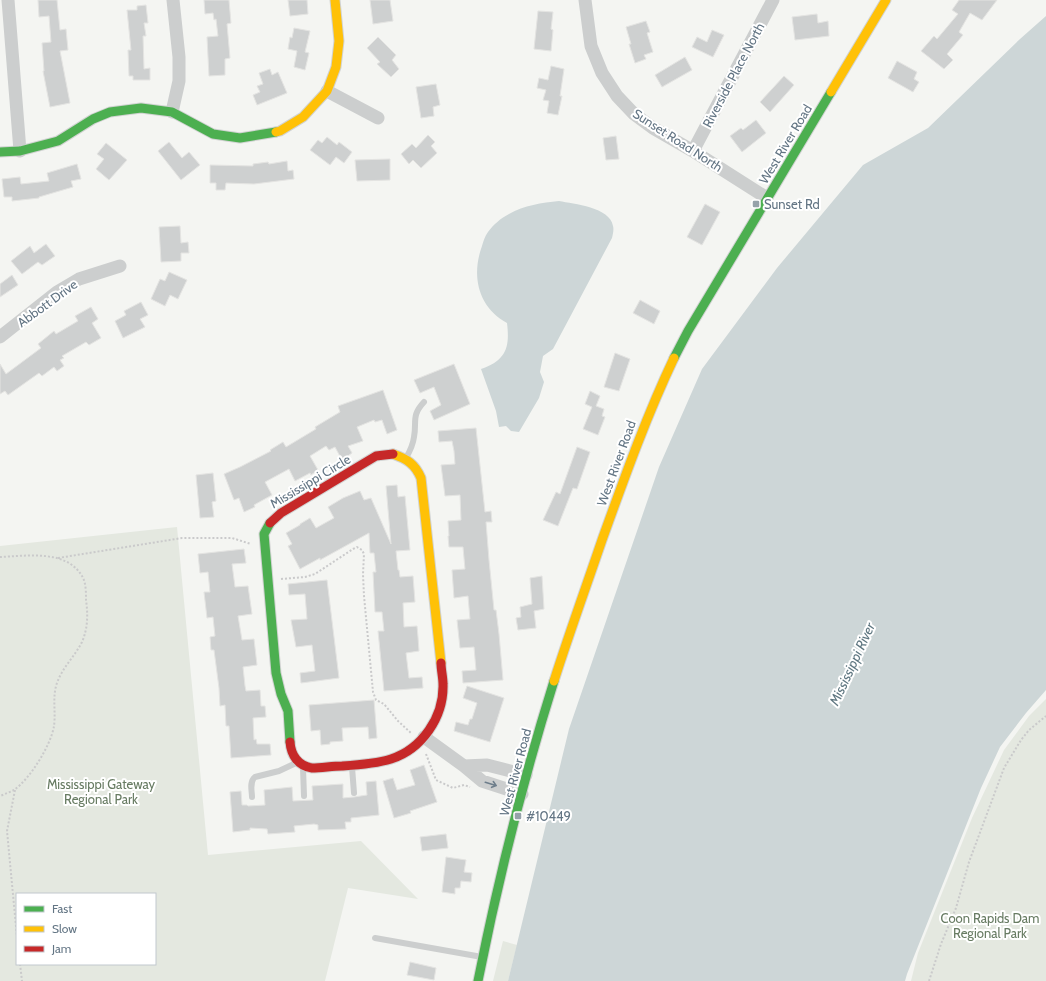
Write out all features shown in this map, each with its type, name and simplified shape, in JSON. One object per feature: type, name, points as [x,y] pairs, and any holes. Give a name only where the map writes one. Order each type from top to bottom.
[{"type":"street","points":[[8,0],[20,151]]},
{"type":"street","points":[[172,112],[179,81],[179,57],[173,0]]},
{"type":"street","points":[[0,152],[20,151],[58,141],[93,119],[110,112],[141,108],[172,112],[213,134],[240,138],[260,136],[280,131],[303,117],[327,91],[336,67],[339,41],[335,0]]},
{"type":"street","name":"Sunset Road North","points":[[585,0],[592,46],[602,73],[617,96],[634,114],[653,128],[693,150],[767,198]]},
{"type":"street","name":"Riverside Place North","points":[[693,150],[773,0]]},
{"type":"street","name":"West River Road","points":[[478,981],[526,775],[560,662],[570,630],[654,399],[682,342],[886,0]]},
{"type":"street","points":[[327,91],[378,118]]},
{"type":"street","name":"Abbott Drive","points":[[0,338],[57,292],[73,282],[120,266]]},
{"type":"street","name":"Mississippi Circle","points":[[300,764],[292,754],[288,712],[281,694],[276,673],[264,534],[267,526],[272,520],[376,456],[393,454],[406,458]]},
{"type":"street","points":[[300,764],[311,768],[352,765],[390,759],[405,753],[421,740],[436,719],[441,702],[443,685],[421,478],[416,467],[406,458]]},
{"type":"street","points":[[421,740],[464,766],[482,781],[522,794]]},
{"type":"street","points":[[464,766],[487,765],[526,775]]},
{"type":"lane","points":[[406,458],[414,438],[418,409],[424,402]]},
{"type":"lane","points":[[252,797],[252,779],[300,764],[304,796]]},
{"type":"lane","points":[[352,765],[354,793]]},
{"type":"lane","points":[[376,938],[483,957]]},
{"type":"path","points":[[0,557],[46,556],[58,558],[182,538],[232,538],[253,545],[264,543]]},
{"type":"path","points":[[267,580],[305,577],[315,574],[353,549],[357,547],[362,550],[364,554],[363,574],[373,692],[376,700],[384,704],[398,721],[421,740]]},
{"type":"path","points":[[0,796],[15,789],[26,779],[49,741],[54,727],[54,699],[57,684],[62,672],[81,643],[86,629],[87,605],[83,577],[74,567],[58,558]]},
{"type":"path","points":[[930,981],[941,944],[956,908],[978,835],[1004,768],[1029,730],[1046,716]]},
{"type":"path","points":[[15,789],[7,831],[16,926]]},
{"type":"path","points":[[20,965],[22,981]]},
{"type":"green space","name":"Mississippi Gateway Regional Park","points":[[177,527],[208,855],[361,841],[418,899],[348,888],[325,981],[0,981],[0,546]]},
{"type":"green space","name":"Coon Rapids Dam Regional Park","points":[[1046,699],[1046,981],[911,981],[918,953],[972,818],[1004,750],[1029,716]]},
{"type":"green space","points":[[503,941],[517,945],[508,981],[493,981]]},
{"type":"water","name":"Mississippi River","points":[[1046,16],[1046,690],[1000,747],[981,788],[905,981],[508,981],[569,729],[659,467],[702,369],[777,268],[863,165],[928,128],[1020,39]]},
{"type":"water","points":[[559,201],[582,205],[605,214],[613,226],[613,235],[553,349],[543,356],[540,372],[544,382],[539,398],[519,432],[511,431],[506,426],[499,427],[496,411],[481,369],[496,362],[501,357],[507,346],[508,332],[507,323],[497,316],[483,300],[477,279],[479,257],[490,229],[503,218],[527,206]]},
{"type":"building","points":[[38,0],[57,0],[60,30],[66,29],[68,50],[60,51],[70,103],[50,107],[43,71],[42,43],[51,42],[49,16],[39,17]]},
{"type":"building","points":[[204,0],[229,0],[231,23],[227,24],[230,58],[225,59],[225,75],[209,76],[207,37],[218,36],[216,19],[214,20],[213,13],[205,14]]},
{"type":"building","points":[[288,0],[307,0],[308,14],[290,16]]},
{"type":"building","points":[[370,0],[390,0],[393,21],[373,24]]},
{"type":"building","points":[[959,0],[997,0],[982,20],[970,13],[959,32],[963,35],[947,54],[953,60],[944,69],[921,51],[934,36],[937,39],[958,14],[952,10]]},
{"type":"building","points":[[146,5],[148,23],[144,23],[146,36],[143,36],[144,69],[150,68],[150,80],[133,80],[133,76],[129,76],[128,50],[131,50],[127,10],[137,10],[137,6]]},
{"type":"building","points":[[538,11],[553,12],[551,51],[534,49]]},
{"type":"building","points":[[817,14],[818,23],[828,21],[829,36],[795,40],[792,17]]},
{"type":"building","points":[[646,21],[650,32],[647,33],[653,52],[644,55],[646,59],[635,63],[629,44],[631,44],[626,27]]},
{"type":"building","points":[[294,28],[310,31],[305,52],[309,53],[305,70],[294,67],[297,51],[288,49],[290,37],[292,38]]},
{"type":"building","points":[[712,30],[724,35],[713,57],[692,47],[697,37],[707,42]]},
{"type":"building","points":[[378,37],[396,55],[392,60],[399,69],[391,77],[377,64],[380,62],[367,48]]},
{"type":"building","points":[[685,57],[692,70],[662,87],[655,75]]},
{"type":"building","points":[[897,61],[917,72],[914,79],[919,82],[913,92],[888,78]]},
{"type":"building","points":[[551,66],[564,69],[560,96],[562,96],[558,115],[547,113],[549,101],[543,100],[546,90],[537,88],[539,78],[548,80]]},
{"type":"building","points":[[270,69],[272,75],[278,72],[287,93],[257,105],[253,95],[260,92],[257,86],[263,84],[259,73]]},
{"type":"building","points":[[784,76],[794,85],[770,112],[760,102]]},
{"type":"building","points":[[436,84],[440,105],[433,107],[434,116],[421,118],[416,87]]},
{"type":"building","points":[[756,120],[766,133],[742,152],[730,136],[741,128],[743,130]]},
{"type":"building","points":[[428,135],[435,142],[431,146],[437,153],[421,168],[413,160],[409,164],[401,154],[412,144],[416,148]]},
{"type":"building","points":[[616,136],[619,159],[606,160],[603,138]]},
{"type":"building","points":[[327,137],[337,145],[339,142],[352,152],[344,163],[336,157],[330,165],[310,150],[318,140],[322,143]]},
{"type":"building","points":[[169,142],[182,158],[189,152],[200,165],[181,180],[158,151]]},
{"type":"building","points":[[106,143],[127,160],[109,180],[96,169],[104,159],[97,154]]},
{"type":"building","points":[[390,159],[390,180],[357,181],[355,160]]},
{"type":"building","points":[[287,161],[288,171],[293,170],[294,179],[254,184],[226,183],[225,190],[216,190],[216,183],[210,183],[210,165],[253,166],[253,164],[268,162],[269,164]]},
{"type":"building","points":[[77,164],[81,179],[71,181],[73,187],[39,198],[12,201],[12,197],[4,197],[2,179],[20,177],[21,184],[49,181],[47,173]]},
{"type":"building","points":[[705,204],[720,212],[702,245],[687,237]]},
{"type":"building","points":[[180,226],[181,243],[188,242],[189,253],[181,253],[181,261],[161,262],[159,227]]},
{"type":"building","points":[[46,244],[55,256],[42,265],[38,262],[22,274],[11,261],[30,246],[34,253]]},
{"type":"building","points":[[169,272],[187,280],[178,299],[170,295],[165,306],[151,299],[160,279],[165,281]]},
{"type":"building","points":[[12,275],[18,285],[0,297],[0,284]]},
{"type":"building","points":[[640,300],[660,311],[654,324],[633,313]]},
{"type":"building","points":[[141,302],[148,315],[140,319],[145,327],[123,338],[115,321],[126,315],[124,311]]},
{"type":"building","points":[[91,307],[98,319],[92,323],[101,338],[89,345],[86,342],[62,356],[64,358],[60,360],[64,366],[57,371],[54,367],[42,376],[39,373],[8,395],[5,391],[0,394],[0,364],[6,374],[41,348],[38,344],[54,331],[56,334],[78,321],[75,316]]},
{"type":"building","points":[[615,353],[630,359],[619,391],[604,387]]},
{"type":"building","points":[[454,364],[470,404],[434,420],[430,411],[441,405],[434,387],[420,393],[414,380]]},
{"type":"building","points":[[383,390],[397,430],[387,434],[382,420],[375,422],[374,420],[357,427],[363,441],[348,446],[352,453],[342,460],[335,447],[329,450],[326,446],[310,456],[318,470],[311,475],[310,473],[295,481],[289,469],[265,482],[272,495],[254,505],[255,507],[244,512],[239,498],[234,500],[224,474],[271,451],[270,450],[283,442],[286,447],[316,429],[315,427],[340,412],[338,406]]},
{"type":"building","points":[[590,391],[600,396],[596,406],[604,409],[602,416],[605,417],[598,435],[583,429],[592,407],[585,404]]},
{"type":"building","points":[[476,428],[485,512],[491,511],[492,522],[486,522],[494,610],[496,610],[503,680],[463,683],[462,671],[476,670],[474,647],[460,648],[457,620],[470,619],[468,596],[454,598],[452,570],[465,569],[463,547],[449,547],[448,521],[461,520],[460,495],[445,496],[441,465],[455,464],[454,451],[452,441],[439,442],[438,431]]},
{"type":"building","points":[[577,447],[590,452],[577,489],[573,488],[558,526],[543,520],[556,492],[560,494]]},
{"type":"building","points":[[213,473],[216,501],[212,502],[214,517],[200,518],[196,475]]},
{"type":"building","points":[[397,485],[398,497],[405,496],[410,550],[396,551],[398,570],[400,577],[413,576],[415,602],[403,603],[404,627],[417,626],[419,651],[406,653],[409,678],[422,677],[423,688],[384,691],[378,631],[384,631],[382,612],[375,612],[373,572],[376,572],[374,553],[370,553],[369,533],[320,560],[320,558],[300,569],[288,546],[292,544],[286,533],[310,518],[316,528],[334,518],[328,507],[343,498],[360,491],[364,500],[371,498],[391,544],[386,486]]},
{"type":"building","points":[[244,549],[246,563],[232,564],[235,587],[248,586],[252,614],[238,616],[242,640],[254,639],[257,665],[243,667],[245,686],[246,691],[260,690],[261,706],[265,706],[266,717],[253,718],[254,740],[256,739],[257,744],[270,744],[271,755],[231,758],[229,726],[226,726],[225,705],[220,706],[214,650],[211,650],[210,637],[215,636],[213,617],[207,618],[204,592],[210,592],[208,572],[200,573],[198,554]]},
{"type":"building","points":[[542,576],[544,609],[534,611],[536,628],[518,630],[516,618],[521,617],[520,607],[532,604],[530,578]]},
{"type":"building","points":[[327,580],[339,678],[301,683],[300,673],[315,671],[312,645],[296,647],[291,620],[307,619],[305,594],[289,595],[288,584]]},
{"type":"building","points":[[467,686],[504,698],[490,742],[454,731],[456,722],[468,725],[470,719],[472,719],[477,703],[463,698]]},
{"type":"building","points":[[374,700],[377,738],[369,739],[368,727],[342,728],[343,741],[330,742],[330,744],[321,745],[320,730],[311,731],[309,705]]},
{"type":"building","points":[[424,765],[437,802],[410,811],[411,813],[394,818],[383,781],[393,778],[397,790],[415,785],[410,770]]},
{"type":"building","points":[[376,781],[379,815],[351,818],[351,822],[345,822],[346,829],[318,830],[318,825],[314,824],[294,826],[295,832],[268,834],[267,829],[250,828],[250,830],[233,832],[230,792],[241,791],[242,805],[265,805],[264,790],[292,787],[293,801],[313,800],[312,786],[343,784],[343,798],[367,795],[366,782]]},
{"type":"building","points":[[446,834],[448,848],[422,851],[420,837]]},
{"type":"building","points":[[446,857],[466,860],[464,872],[472,873],[471,882],[461,881],[460,888],[455,888],[455,894],[442,892]]},
{"type":"building","points":[[410,962],[436,968],[434,980],[407,975]]},
{"type":"traffic: fast","points":[[674,358],[688,331],[831,92]]},
{"type":"traffic: fast","points":[[0,152],[20,151],[58,141],[93,119],[110,112],[141,108],[172,112],[213,134],[240,138],[276,132]]},
{"type":"traffic: fast","points":[[270,523],[264,534],[276,673],[281,694],[288,711],[290,742]]},
{"type":"traffic: fast","points":[[478,981],[512,830],[554,681]]},
{"type":"traffic: slow","points":[[276,132],[303,117],[327,91],[336,67],[339,41],[335,0]]},
{"type":"traffic: slow","points":[[831,92],[886,0]]},
{"type":"traffic: slow","points":[[554,681],[627,471],[674,358]]},
{"type":"traffic: slow","points":[[393,454],[410,463],[416,469],[421,478],[441,663]]},
{"type":"traffic: jam","points":[[270,523],[281,513],[376,456],[393,454]]},
{"type":"traffic: jam","points":[[290,742],[296,759],[303,765],[312,768],[373,763],[385,761],[402,754],[421,740],[435,720],[440,708],[442,696],[443,681],[441,663]]},
{"type":"place","name":"Sunset Rd","points":[[756,204]]},
{"type":"place","name":"#10449","points":[[518,816]]}]
